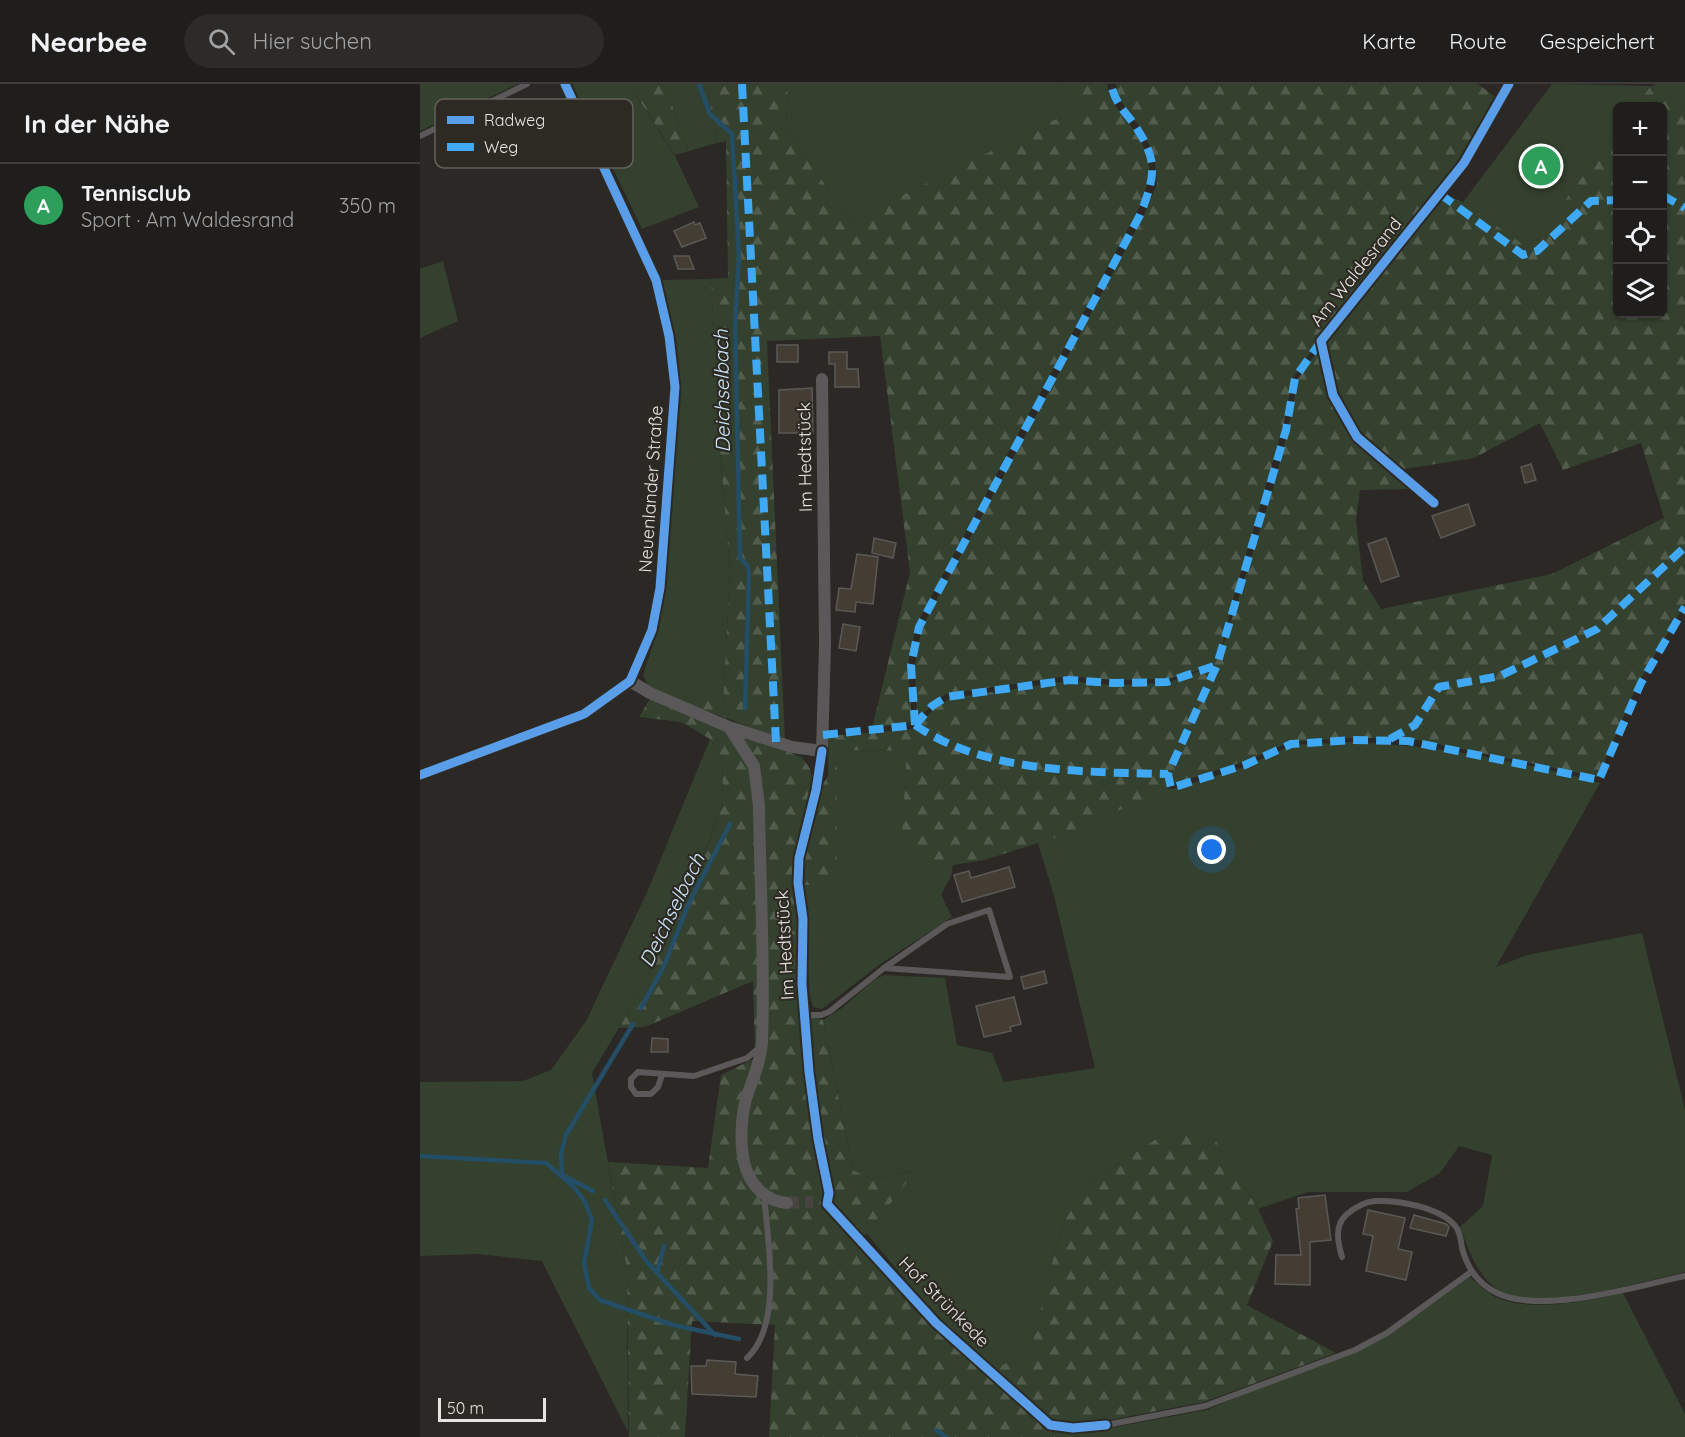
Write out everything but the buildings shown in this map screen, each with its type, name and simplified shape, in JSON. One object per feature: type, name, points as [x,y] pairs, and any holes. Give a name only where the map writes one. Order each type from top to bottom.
[{"type":"street","name":"Neuenlander Straße","points":[[565,84],[572,99]]},
{"type":"street","name":"Am Waldesrand","points":[[1434,503],[1358,437],[1334,395],[1321,341],[1464,163],[1509,84]]},
{"type":"street","name":"Neuenlander Straße","points":[[604,168],[656,280],[669,336],[675,387],[660,588],[652,630],[630,681]]},
{"type":"street","name":"Im Hedtstück","points":[[822,379],[825,633],[822,751],[816,790],[799,858],[798,883],[803,919],[802,984],[809,1072],[818,1139],[829,1193],[827,1204]]},
{"type":"street","points":[[420,775],[584,714],[630,681],[650,693],[729,727],[792,747],[822,751]]},
{"type":"street","name":"Im Hedtstück","points":[[729,727],[754,766],[759,806],[762,1044],[745,1102],[741,1142],[748,1172],[764,1196]]},
{"type":"street","points":[[764,1196],[773,1201],[787,1203]]},
{"type":"street","points":[[813,1202],[827,1204]]},
{"type":"street","name":"Hof Strünkede","points":[[827,1204],[936,1323],[1050,1425],[1073,1428],[1106,1425]]},
{"type":"lane","points":[[496,99],[527,84]]},
{"type":"lane","points":[[420,136],[435,129]]},
{"type":"lane","points":[[806,1015],[821,1016],[829,1012],[884,968],[947,924],[989,910],[1010,977],[884,968]]},
{"type":"lane","points":[[662,1075],[658,1087],[651,1094],[636,1094],[631,1087],[631,1079],[638,1072],[693,1077],[747,1058],[762,1044]]},
{"type":"lane","points":[[747,1358],[755,1350],[765,1326],[769,1299],[770,1276],[764,1196]]},
{"type":"lane","points":[[1342,1257],[1337,1231],[1344,1217],[1355,1208],[1374,1201],[1401,1203],[1430,1211],[1450,1220],[1458,1229],[1471,1272],[1497,1294],[1557,1302],[1685,1275]]},
{"type":"lane","name":"Hof Strünkede","points":[[1106,1425],[1205,1406],[1355,1350],[1387,1333],[1471,1272]]},
{"type":"green space","points":[[420,84],[518,84],[487,99],[435,99],[435,124],[420,131]]},
{"type":"green space","points":[[572,84],[629,84],[675,156],[699,207],[642,229],[613,168],[633,168],[633,99],[579,99]]},
{"type":"green space","points":[[629,84],[664,84],[689,151],[675,155]]},
{"type":"green space","points":[[664,84],[707,84],[717,143],[689,151]]},
{"type":"green space","points":[[707,84],[788,84],[786,127],[850,221],[1087,104],[1056,84],[1107,84],[1113,101],[1134,130],[1146,152],[1149,173],[1137,212],[916,625],[908,664],[912,722],[872,728],[910,572],[880,336],[767,341],[785,740],[673,698],[695,697],[723,706],[730,571],[720,451],[711,279],[728,278],[726,141],[717,143]]},
{"type":"green space","points":[[788,84],[1056,84],[1088,104],[850,221],[786,127]]},
{"type":"green space","points":[[1116,84],[1478,84],[1499,100],[1461,161],[1319,340],[1293,378],[1282,430],[1232,603],[1220,656],[1272,492],[1298,379],[1318,350],[1328,397],[1348,432],[1412,489],[1360,490],[1356,520],[1363,580],[1381,609],[1552,574],[1664,518],[1641,443],[1563,470],[1540,423],[1474,458],[1404,469],[1362,435],[1336,394],[1325,343],[1444,194],[1463,202],[1529,249],[1613,135],[1613,318],[1667,318],[1667,102],[1638,102],[1651,86],[1655,85],[1685,111],[1685,604],[1637,685],[1598,777],[1408,738],[1350,738],[1290,742],[1243,762],[1173,784],[1169,776],[1169,788],[1064,835],[984,860],[942,867],[901,849],[907,751],[837,750],[837,885],[802,885],[803,861],[811,825],[821,787],[828,776],[829,736],[915,729],[935,708],[951,698],[1068,681],[1113,685],[1167,683],[1208,668],[1167,679],[1114,680],[1069,676],[945,694],[917,719],[915,664],[922,627],[1144,215],[1157,184],[1154,154],[1139,126],[1118,97]]},
{"type":"green space","points":[[1552,84],[1651,86],[1638,102],[1613,102],[1613,135],[1529,250],[1463,202]]},
{"type":"green space","points":[[1685,84],[1685,111],[1655,85]]},
{"type":"green space","points":[[443,261],[458,321],[420,338],[420,269]]},
{"type":"green space","points":[[711,279],[720,451],[730,571],[723,707],[695,697],[673,698],[648,686],[643,675],[659,626],[666,574],[680,395],[678,361],[660,280]]},
{"type":"green space","points":[[651,697],[803,758],[810,769],[814,787],[795,860],[800,1013],[823,1020],[853,1170],[871,1179],[916,1170],[867,1234],[858,1241],[1046,1428],[1072,1432],[1077,1437],[769,1437],[775,1325],[692,1321],[685,1437],[629,1437],[627,1270],[608,1162],[708,1168],[721,1075],[755,1058],[753,981],[645,1027],[619,1028],[642,989],[711,838],[723,801],[722,759],[710,739],[681,722],[639,717]]},
{"type":"green space","points":[[710,739],[722,759],[723,801],[711,837],[642,989],[592,1073],[627,1270],[628,1432],[542,1261],[478,1254],[420,1256],[420,1082],[523,1081],[551,1070],[586,1021],[648,890]]},
{"type":"green space","points":[[1352,742],[1478,755],[1600,783],[1496,967],[1527,955],[1642,933],[1685,1110],[1685,1272],[1617,1288],[1562,1297],[1536,1299],[1514,1296],[1498,1290],[1484,1277],[1474,1262],[1460,1227],[1483,1206],[1492,1155],[1459,1146],[1440,1173],[1407,1192],[1308,1192],[1258,1209],[1211,1134],[1161,1136],[1074,1192],[1056,1248],[1030,1353],[994,1369],[937,1317],[867,1234],[915,1170],[871,1179],[853,1170],[823,1020],[842,1008],[874,980],[884,975],[945,978],[957,1045],[992,1053],[1004,1082],[1095,1068],[1054,896],[1038,843],[1064,835],[1167,788],[1173,789],[1247,766],[1292,745]]},
{"type":"green space","points":[[837,750],[907,751],[902,849],[942,867],[953,865],[951,876],[941,895],[952,917],[879,965],[822,1009],[813,1007],[810,996],[802,885],[837,885]]},
{"type":"green space","points":[[1211,1133],[1258,1209],[1273,1241],[1247,1305],[1336,1353],[1204,1402],[1104,1421],[1073,1424],[1050,1421],[994,1369],[1030,1352],[1056,1248],[1074,1192],[1161,1136]]},
{"type":"green space","points":[[1470,1277],[1492,1295],[1505,1301],[1521,1304],[1557,1304],[1623,1293],[1685,1414],[1685,1437],[1077,1437],[1072,1432],[1099,1430],[1206,1410],[1390,1334]]},
{"type":"waterway","name":"Deichselbach","points":[[699,84],[710,114],[732,134],[739,256],[735,325],[740,558],[747,565],[749,572],[745,708]]},
{"type":"waterway","name":"Deichselbach","points":[[641,1008],[664,966],[688,905],[730,824]]},
{"type":"waterway","name":"Deichselbach","points":[[593,1191],[562,1175],[561,1153],[566,1135],[633,1024]]},
{"type":"waterway","points":[[420,1156],[546,1163],[574,1187],[585,1202],[592,1220],[584,1263],[589,1288],[600,1300],[673,1325],[739,1339]]},
{"type":"waterway","points":[[605,1200],[647,1262],[715,1335]]},
{"type":"waterway","points":[[657,1273],[664,1246]]},
{"type":"waterway","points":[[936,1430],[946,1437]]},
{"type":"tunnel","points":[[787,1203],[813,1202]]},
{"type":"marked path","points":[[742,84],[776,742]]},
{"type":"marked path","points":[[915,725],[911,665],[919,627],[1140,215],[1150,188],[1152,166],[1146,145],[1116,99],[1111,84]]},
{"type":"marked path","points":[[1440,194],[1523,255],[1537,251],[1591,201],[1613,200]]},
{"type":"marked path","points":[[1667,198],[1685,208]]},
{"type":"marked path","points":[[1321,341],[1295,378],[1286,430],[1217,665],[1168,774],[1171,788],[1245,765],[1291,744],[1352,740],[1408,741],[1599,780],[1641,683],[1685,607]]},
{"type":"marked path","points":[[1390,739],[1415,725],[1439,687],[1500,676],[1597,629],[1685,547]]},
{"type":"marked path","points":[[823,735],[915,725],[932,706],[946,697],[1069,680],[1114,683],[1167,682],[1217,665]]},
{"type":"marked path","points":[[915,725],[943,741],[973,753],[1004,761],[1070,770],[1168,774]]},
{"type":"cycle path","points":[[565,84],[572,99]]},
{"type":"cycle path","points":[[1434,503],[1357,437],[1333,395],[1321,341],[1464,163],[1509,84]]},
{"type":"cycle path","points":[[420,775],[584,714],[630,681],[652,630],[660,588],[675,387],[669,336],[656,280],[604,168]]},
{"type":"cycle path","points":[[822,751],[816,790],[799,858],[798,883],[803,919],[802,984],[809,1072],[818,1139],[829,1193],[827,1204],[936,1323],[1050,1425],[1073,1428],[1106,1425]]},
{"type":"place","name":"Tennisclub","points":[[1541,166]]}]
